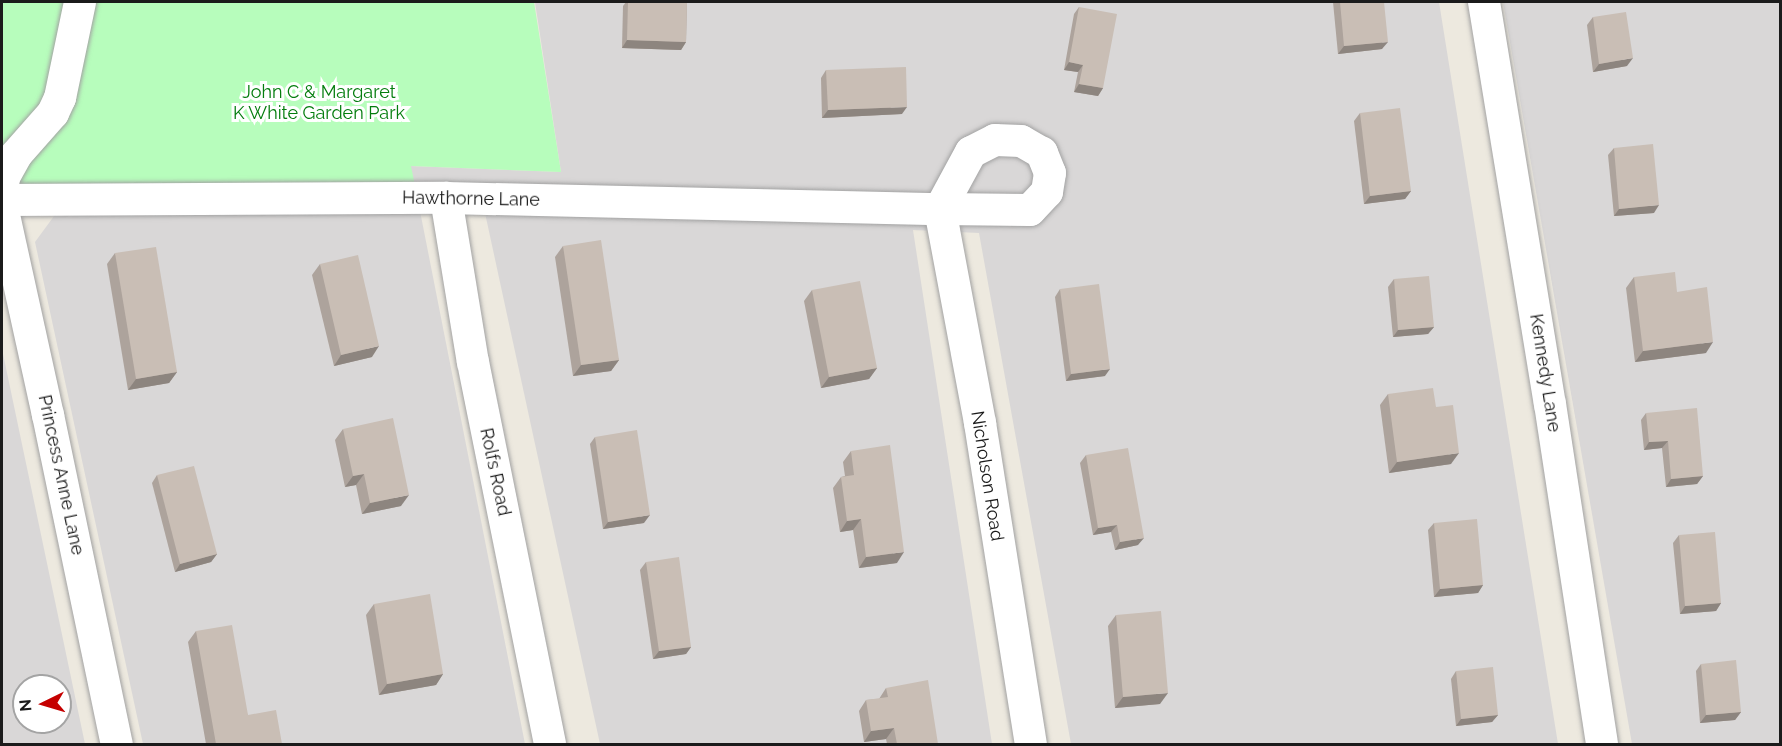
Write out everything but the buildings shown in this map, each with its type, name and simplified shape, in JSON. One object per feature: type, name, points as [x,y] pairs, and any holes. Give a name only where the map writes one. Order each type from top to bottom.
[{"type":"street","points":[[2,192],[4,177],[16,155],[53,113],[60,98],[80,2]]},
{"type":"street","name":"Kennedy Lane","points":[[1484,2],[1554,427],[1602,744]]},
{"type":"street","name":"Hawthorne Lane","points":[[2,200],[446,198],[940,209]]},
{"type":"street","name":"Rolfs Road","points":[[446,198],[473,362],[550,744]]},
{"type":"street","name":"Princess Anne Lane","points":[[2,206],[117,744]]},
{"type":"street","name":"Nicholson Road","points":[[940,209],[980,423],[1031,744]]},
{"type":"shaded area","points":[[535,2],[1439,2],[1558,744],[1071,744],[979,233],[913,230],[992,744],[600,744],[485,213],[420,211],[525,744],[143,744],[35,242],[68,197],[420,210],[410,166],[561,172]]},
{"type":"shaded area","points":[[1503,2],[1780,2],[1780,744],[1632,744]]},
{"type":"shaded area","points":[[2,349],[70,674],[12,674],[12,734],[72,734],[72,682],[85,744],[2,744]]},
{"type":"green space","name":"John C & Margaret K White Garden Park","points":[[2,2],[534,2],[561,172],[411,166],[420,210],[2,193]]}]
